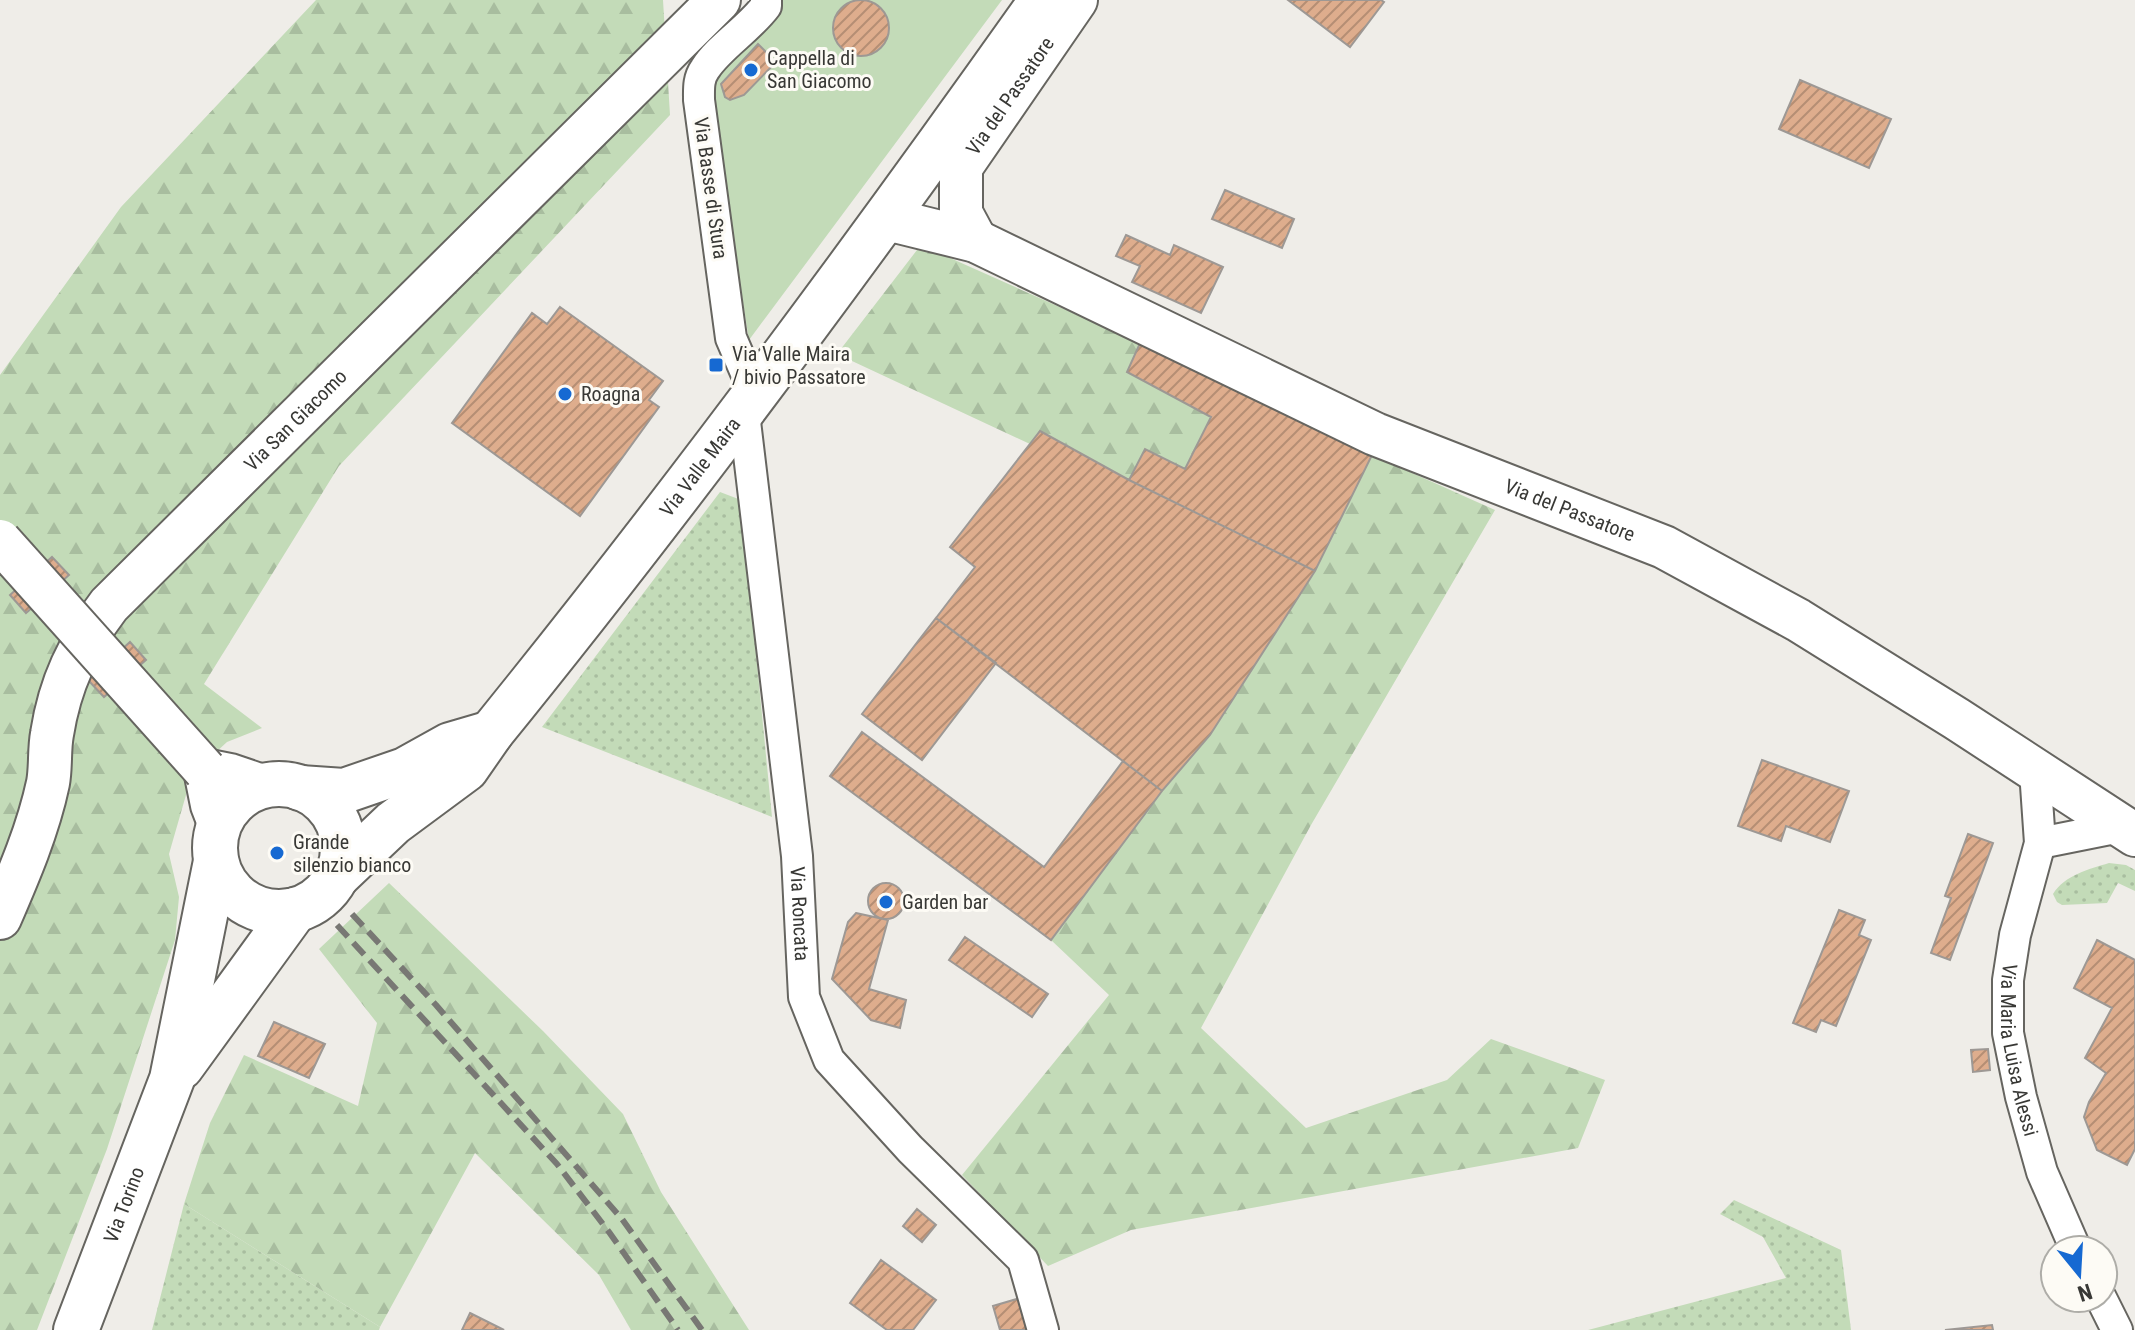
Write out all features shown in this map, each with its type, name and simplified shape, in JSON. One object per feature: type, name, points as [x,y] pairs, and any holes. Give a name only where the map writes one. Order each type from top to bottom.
[{"type":"main road","name":"Via Valle Maira","points":[[337,876],[393,823],[466,769],[750,404],[887,219],[1042,0]]},
{"type":"main road","points":[[281,787],[319,798],[333,814],[342,833],[343,855],[337,876],[327,891],[313,903],[295,910],[274,912],[254,908],[236,896],[223,881],[218,842],[230,807],[244,794],[281,787],[344,791],[405,770],[450,745],[491,733]]},
{"type":"main road","name":"Via Torino","points":[[76,1330],[172,1079],[218,842]]},
{"type":"main road","name":"Via Torino","points":[[172,1079],[295,910]]},
{"type":"street","name":"Via San Giacomo","points":[[0,918],[26,860],[48,782],[52,735],[62,689],[85,636],[109,605],[719,0]]},
{"type":"street","name":"Via Basse di Stura","points":[[750,404],[731,338],[699,82],[705,69],[758,17],[766,6],[766,0]]},
{"type":"street","name":"Via del Passatore","points":[[976,241],[961,213],[961,167],[1076,0]]},
{"type":"street","name":"Via del Passatore","points":[[887,219],[976,241],[1375,434],[1664,547],[1798,620],[2128,831]]},
{"type":"street","name":"Via Roncata","points":[[750,404],[797,856],[804,997],[829,1060],[910,1149],[1023,1260],[1043,1330]]},
{"type":"street","points":[[0,541],[205,770],[218,842]]},
{"type":"street","points":[[205,770],[281,787]]},
{"type":"street","name":"Via Maria Luisa Alessi","points":[[2035,771],[2040,843],[2015,935],[2008,980],[2008,1033],[2021,1097],[2042,1172],[2069,1234]]},
{"type":"street","points":[[2040,843],[2128,831]]},
{"type":"green space","points":[[316,0],[663,0],[670,115],[339,466],[204,684],[262,728],[227,742],[186,780],[188,788],[169,854],[179,897],[175,940],[107,1149],[37,1330],[0,1330],[0,375],[121,207]]},
{"type":"green space","points":[[779,0],[1002,0],[749,340],[710,95],[720,68],[775,21]]},
{"type":"green space","points":[[917,250],[939,253],[1140,343],[1211,417],[1185,469],[1129,480],[1040,431],[1030,444],[837,354]]},
{"type":"green space","points":[[1372,455],[1495,510],[1311,825],[1201,1028],[1306,1128],[1447,1080],[1491,1039],[1605,1080],[1578,1148],[1131,1230],[1048,1266],[962,1175],[1109,995],[1051,940],[1162,791],[1210,735],[1315,571]]},
{"type":"green space","points":[[720,492],[741,500],[772,817],[542,727]]},
{"type":"green space","points":[[2109,863],[2126,865],[2135,870],[2135,891],[2118,883],[2107,903],[2062,905],[2057,902],[2053,894],[2064,882]]},
{"type":"green space","points":[[389,883],[543,1031],[623,1114],[661,1192],[749,1330],[631,1330],[599,1275],[475,1153],[380,1327],[184,1204],[210,1123],[244,1055],[358,1106],[377,1023],[319,949]]},
{"type":"green space","points":[[1734,1200],[1841,1250],[1851,1330],[1588,1330],[1786,1278],[1763,1237],[1720,1214]]},
{"type":"green space","points":[[184,1204],[380,1327],[379,1330],[152,1330]]},
{"type":"building","points":[[861,0],[881,8],[889,28],[881,48],[861,56],[841,48],[833,28],[841,8]]},
{"type":"building","points":[[1288,0],[1381,0],[1384,2],[1350,47]]},
{"type":"building","name":"Cappella di San Giacomo","points":[[758,44],[776,62],[744,95],[730,100],[725,97],[721,84]]},
{"type":"building","points":[[1800,80],[1891,119],[1869,168],[1779,129]]},
{"type":"building","points":[[1225,190],[1294,219],[1282,248],[1212,219]]},
{"type":"building","points":[[1126,235],[1170,255],[1174,245],[1223,267],[1201,313],[1132,282],[1140,266],[1116,256]]},
{"type":"building","points":[[560,307],[663,381],[649,400],[659,407],[580,516],[452,423],[532,313],[547,324]]},
{"type":"building","points":[[1140,343],[1372,455],[1315,571],[1129,480],[1145,449],[1185,469],[1211,417],[1127,372]]},
{"type":"building","points":[[1040,431],[1129,480],[1315,571],[1210,735],[1162,791],[936,618],[975,567],[950,547]]},
{"type":"building","points":[[52,557],[69,575],[26,613],[10,595]]},
{"type":"building","points":[[936,618],[996,663],[922,760],[862,714]]},
{"type":"building","points":[[130,642],[146,660],[104,697],[88,680]]},
{"type":"building","points":[[862,732],[1044,867],[1123,761],[1162,791],[1051,940],[830,776]]},
{"type":"building","points":[[1762,760],[1849,791],[1830,842],[1786,826],[1781,841],[1738,826]]},
{"type":"building","points":[[1968,834],[1993,843],[1950,960],[1931,953],[1951,898],[1945,896]]},
{"type":"building","points":[[886,883],[899,888],[904,901],[899,914],[886,919],[873,914],[868,901],[873,888]]},
{"type":"building","points":[[1839,910],[1865,920],[1859,935],[1871,940],[1836,1026],[1821,1020],[1816,1032],[1793,1023]]},
{"type":"building","points":[[856,913],[888,920],[869,989],[906,1000],[900,1028],[871,1020],[832,979],[848,922]]},
{"type":"building","points":[[965,937],[1048,994],[1032,1017],[949,960]]},
{"type":"building","points":[[2097,940],[2135,960],[2135,1149],[2127,1165],[2097,1150],[2084,1117],[2106,1073],[2085,1058],[2112,1008],[2074,988]]},
{"type":"building","points":[[274,1022],[325,1044],[309,1078],[258,1056]]},
{"type":"building","points":[[1988,1049],[1990,1070],[1973,1072],[1971,1050]]},
{"type":"building","points":[[917,1209],[936,1225],[922,1242],[903,1226]]},
{"type":"building","points":[[881,1260],[936,1300],[913,1330],[887,1330],[850,1303]]},
{"type":"building","points":[[1020,1298],[1028,1330],[1000,1330],[993,1306]]},
{"type":"building","points":[[470,1313],[504,1330],[462,1330]]},
{"type":"building","points":[[1992,1325],[1993,1330],[1945,1330]]},
{"type":"railway","points":[[0,529],[208,761]]},
{"type":"railway","points":[[0,556],[195,774]]},
{"type":"railway","points":[[352,914],[436,1005],[622,1219],[702,1330]]},
{"type":"railway","points":[[337,925],[557,1164],[678,1330]]},
{"type":"place","name":"Cappella di San Giacomo","points":[[751,70]]},
{"type":"place","name":"Via Valle Maira / bivio Passatore","points":[[716,365]]},
{"type":"place","name":"Roagna","points":[[565,394]]},
{"type":"place","name":"Grande silenzio bianco","points":[[277,853]]},
{"type":"place","name":"Garden bar","points":[[886,902]]}]
